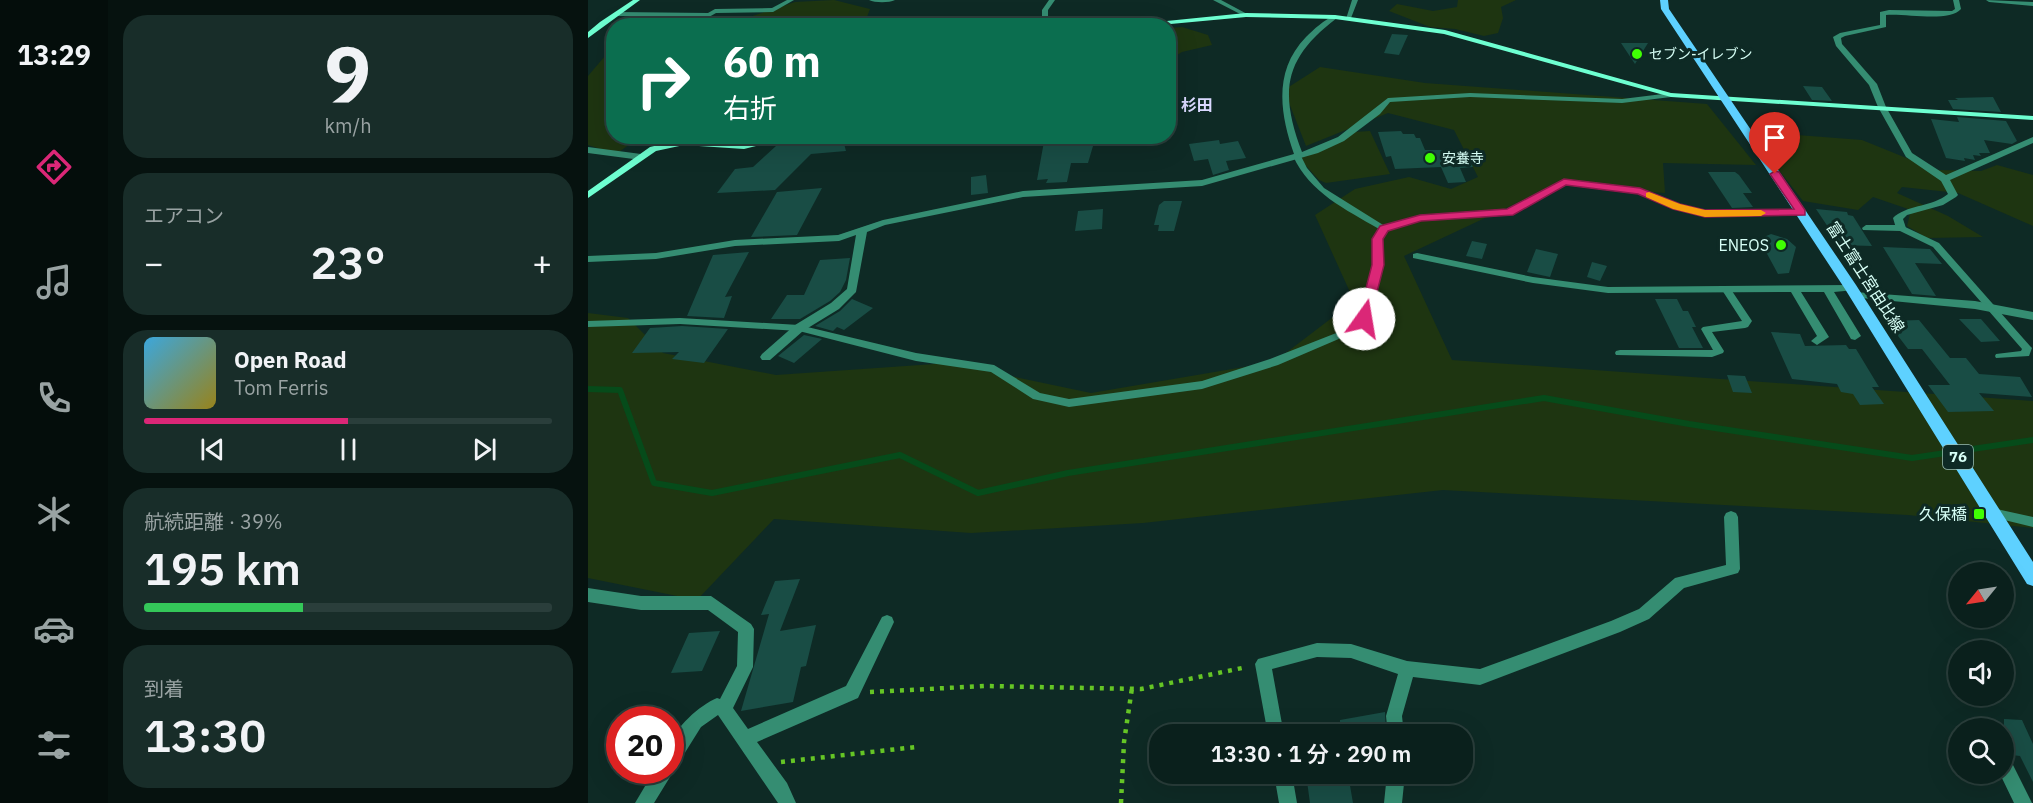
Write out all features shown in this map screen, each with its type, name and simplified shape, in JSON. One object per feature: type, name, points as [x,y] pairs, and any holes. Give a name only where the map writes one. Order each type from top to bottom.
[{"type":"main road","name":"富士富士宮由比線","points":[[1664,0],[1665,9],[1723,99],[1802,212],[2033,578]]},
{"type":"street","points":[[611,18],[637,0]]},
{"type":"street","points":[[1046,18],[1045,10],[1052,0]]},
{"type":"street","points":[[1216,0],[1246,15]]},
{"type":"street","points":[[1348,18],[1355,0]]},
{"type":"street","points":[[1901,228],[1898,218],[1905,211],[1940,205],[1953,195],[1945,179],[1909,155],[1882,107],[1873,84],[1839,44],[1837,37],[1845,34],[1871,32],[1884,26],[1882,14],[1889,12],[1954,13],[1958,9],[1956,0]]},
{"type":"street","points":[[1989,0],[2033,4]]},
{"type":"street","points":[[1176,21],[1246,15],[1348,18],[1445,32],[1671,95],[2033,118]]},
{"type":"street","points":[[1298,156],[1283,101],[1284,80],[1306,40],[1320,26],[1335,17]]},
{"type":"street","points":[[588,36],[606,22]]},
{"type":"street","points":[[588,259],[656,256],[735,243],[839,238],[883,224],[1023,194],[1202,183],[1315,151],[1341,139],[1377,112],[1388,100],[1470,95],[1622,101],[1671,95]]},
{"type":"street","points":[[1945,179],[2033,140]]},
{"type":"street","points":[[588,195],[653,149],[675,144]]},
{"type":"street","points":[[714,144],[744,146],[754,144]]},
{"type":"street","points":[[589,150],[640,158]]},
{"type":"street","points":[[1384,228],[1420,218],[1509,213],[1564,182],[1640,191],[1705,214],[1802,212]]},
{"type":"street","points":[[766,357],[799,328],[835,306],[852,290],[862,231]]},
{"type":"street","points":[[1417,256],[1574,287],[1640,291],[1827,288],[1993,308],[2033,316]]},
{"type":"street","points":[[1793,287],[1822,337],[1817,341]]},
{"type":"street","points":[[1827,288],[1855,336]]},
{"type":"street","points":[[1274,724],[1263,664],[1317,650],[1351,651],[1407,669],[1480,677],[1625,623],[1644,614],[1680,583],[1733,569],[1731,517]]},
{"type":"street","points":[[588,596],[641,603],[711,603],[746,629],[745,668],[724,709]]},
{"type":"street","points":[[747,738],[852,692],[887,622]]},
{"type":"street","points":[[1395,724],[1395,716],[1407,669]]},
{"type":"street","points":[[684,739],[695,721],[717,706],[724,709],[747,738],[762,764],[782,790],[787,803]]},
{"type":"street","points":[[644,803],[656,784]]},
{"type":"street","points":[[1285,784],[1288,803]]},
{"type":"street","points":[[1393,803],[1395,784]]},
{"type":"street","points":[[2014,784],[2023,803]]},
{"type":"lane","points":[[616,14],[709,15],[716,11],[773,10],[790,0]]},
{"type":"lane","points":[[872,0],[892,0]]},
{"type":"lane","points":[[588,324],[680,321],[799,328],[916,357],[994,369],[1037,396],[1069,403],[1202,385],[1274,362],[1352,330],[1364,319],[1378,265],[1378,239],[1384,228],[1323,191],[1301,168],[1298,156]]},
{"type":"lane","points":[[1866,228],[1901,228],[1936,245],[2027,348],[2025,354],[2000,356]]},
{"type":"lane","points":[[1620,353],[1713,354],[1719,351],[1706,329],[1745,325],[1747,321],[1727,290]]},
{"type":"lane","points":[[1988,507],[2033,522]]},
{"type":"path","points":[[852,692],[985,686],[1140,689],[1263,664]]},
{"type":"path","points":[[1121,803],[1124,742],[1132,688]]},
{"type":"path","points":[[762,764],[916,747]]},
{"type":"green space","points":[[834,0],[870,9],[867,18],[746,18],[795,2]]},
{"type":"green space","points":[[1458,0],[1516,0],[1501,7],[1503,18],[1498,33],[1484,36],[1455,29],[1430,27],[1389,11],[1397,4],[1433,11],[1457,7]]},
{"type":"green space","points":[[1176,27],[1182,27],[1208,35],[1212,45],[1182,52],[1176,56]]},
{"type":"green space","points":[[605,56],[606,144],[630,144],[616,154],[588,145],[588,76]]},
{"type":"green space","points":[[1320,67],[1425,83],[1707,104],[1756,165],[1663,163],[1665,193],[1555,185],[1404,256],[1452,360],[2033,401],[2033,528],[1908,515],[1443,490],[1143,523],[971,533],[774,519],[697,600],[588,578],[588,313],[628,318],[663,353],[776,375],[949,363],[1091,393],[1274,362],[1354,301],[1315,215],[1355,189],[1409,177],[1451,189],[1478,177],[1454,130],[1388,113],[1306,146],[1284,90]]},
{"type":"green space","points":[[1370,131],[1390,174],[1326,183],[1319,180],[1297,156],[1354,132]]},
{"type":"green space","points":[[1759,132],[1862,140],[1936,170],[1981,171],[1997,165],[2033,175],[2033,226],[1958,193],[1902,187],[1897,193],[1948,216],[1983,237],[1927,238],[1907,226],[1911,210],[1873,197],[1858,210],[1803,201],[1764,151]]},
{"type":"building","points":[[1392,34],[1408,35],[1399,55],[1384,53]]},
{"type":"building","points":[[1621,43],[1648,43],[1635,64]]},
{"type":"building","points":[[1803,86],[1822,87],[1832,101],[1812,100]]},
{"type":"building","points":[[1993,97],[2001,112],[1953,109],[1948,100],[1958,100],[1955,98]]},
{"type":"building","points":[[1957,117],[2006,121],[2017,141],[2012,144],[1984,140],[1990,153],[1979,153],[1981,156],[1973,155],[1975,160],[1946,158],[1931,119],[1959,122]]},
{"type":"building","name":"安養寺","points":[[1401,131],[1403,134],[1414,134],[1416,138],[1420,138],[1425,150],[1465,150],[1473,167],[1460,168],[1466,182],[1448,183],[1441,167],[1395,169],[1391,156],[1386,157],[1378,132]]},
{"type":"building","points":[[1219,140],[1220,144],[1238,141],[1246,158],[1226,161],[1229,170],[1213,175],[1208,159],[1194,161],[1189,144]]},
{"type":"building","points":[[844,144],[846,151],[811,154],[775,190],[717,193],[735,169],[753,167],[776,146]]},
{"type":"building","points":[[1044,144],[1093,146],[1088,163],[1071,163],[1067,182],[1046,183],[1048,179],[1037,180]]},
{"type":"building","points":[[1708,172],[1735,172],[1739,175],[1752,193],[1743,193],[1753,207],[1732,208]]},
{"type":"building","points":[[986,175],[988,193],[971,195],[971,177]]},
{"type":"building","points":[[822,188],[797,235],[751,237],[777,192]]},
{"type":"building","points":[[1164,201],[1182,201],[1174,231],[1158,231],[1159,225],[1154,225],[1159,205]]},
{"type":"building","points":[[1103,209],[1102,229],[1075,231],[1078,211]]},
{"type":"building","points":[[1816,209],[1847,212],[1848,215],[1853,216],[1872,246],[1840,245]]},
{"type":"building","points":[[1771,234],[1787,239],[1796,247],[1789,273],[1778,274],[1759,239]]},
{"type":"building","points":[[1472,241],[1487,244],[1482,259],[1466,256]]},
{"type":"building","points":[[1883,247],[1930,249],[1942,264],[1915,263],[1936,296],[1912,294]]},
{"type":"building","points":[[1536,249],[1558,254],[1550,277],[1527,272]]},
{"type":"building","points":[[749,252],[725,297],[732,296],[724,318],[687,316],[713,255]]},
{"type":"building","points":[[850,258],[846,280],[840,292],[830,301],[800,319],[771,319],[787,295],[804,295],[820,260]]},
{"type":"building","points":[[1592,262],[1607,266],[1600,281],[1587,277]]},
{"type":"building","points":[[852,299],[873,308],[844,330],[837,327],[833,331],[815,326],[840,311]]},
{"type":"building","points":[[1655,299],[1677,299],[1683,311],[1688,311],[1696,327],[1692,327],[1703,348],[1679,348]]},
{"type":"building","points":[[1959,319],[1981,319],[2000,341],[1981,342]]},
{"type":"building","points":[[1919,320],[1950,358],[1966,358],[1979,374],[2020,377],[2032,397],[1979,393],[1994,411],[1948,412],[1928,385],[1950,385],[1922,349],[1908,349],[1890,321]]},
{"type":"building","points":[[682,326],[728,329],[704,363],[672,359],[679,352],[632,353],[650,328]]},
{"type":"building","points":[[1771,332],[1800,334],[1805,346],[1846,345],[1849,349],[1856,349],[1879,387],[1872,387],[1884,404],[1860,405],[1853,394],[1841,392],[1837,384],[1792,379]]},
{"type":"building","points":[[804,335],[822,339],[794,363],[778,356]]},
{"type":"building","points":[[1727,375],[1745,376],[1752,393],[1733,392]]},
{"type":"building","points":[[800,579],[780,631],[816,625],[806,666],[801,667],[793,702],[741,711],[769,614],[761,615],[775,581]]},
{"type":"building","points":[[720,631],[702,671],[671,673],[689,633]]},
{"type":"building","points":[[1385,712],[1386,724],[1340,724],[1340,720]]},
{"type":"building","points":[[2014,720],[2022,720],[2033,744],[2033,782],[2020,756],[2014,755]]},
{"type":"building","points":[[1307,784],[1350,784],[1353,803],[1310,803]]},
{"type":"waterway","points":[[588,389],[620,390],[654,483],[712,493],[900,455],[978,493],[1068,473],[1544,398],[1689,424],[1912,458],[2033,440]]},
{"type":"slow traffic","points":[[1649,195],[1705,214],[1761,213]]},
{"type":"place","name":"セブン-イレブン","points":[[1637,54]]},
{"type":"place","name":"安養寺","points":[[1430,158]]},
{"type":"place","name":"ENEOS","points":[[1781,245]]},
{"type":"place","name":"久保橋","points":[[1979,514]]},
{"type":"district","name":"杉田","points":[[1197,105]]},
{"type":"route","points":[[1364,319],[1378,265],[1378,239],[1384,228],[1420,218],[1509,213],[1555,185],[1564,182],[1640,191],[1705,214],[1802,212],[1775,174]]}]
